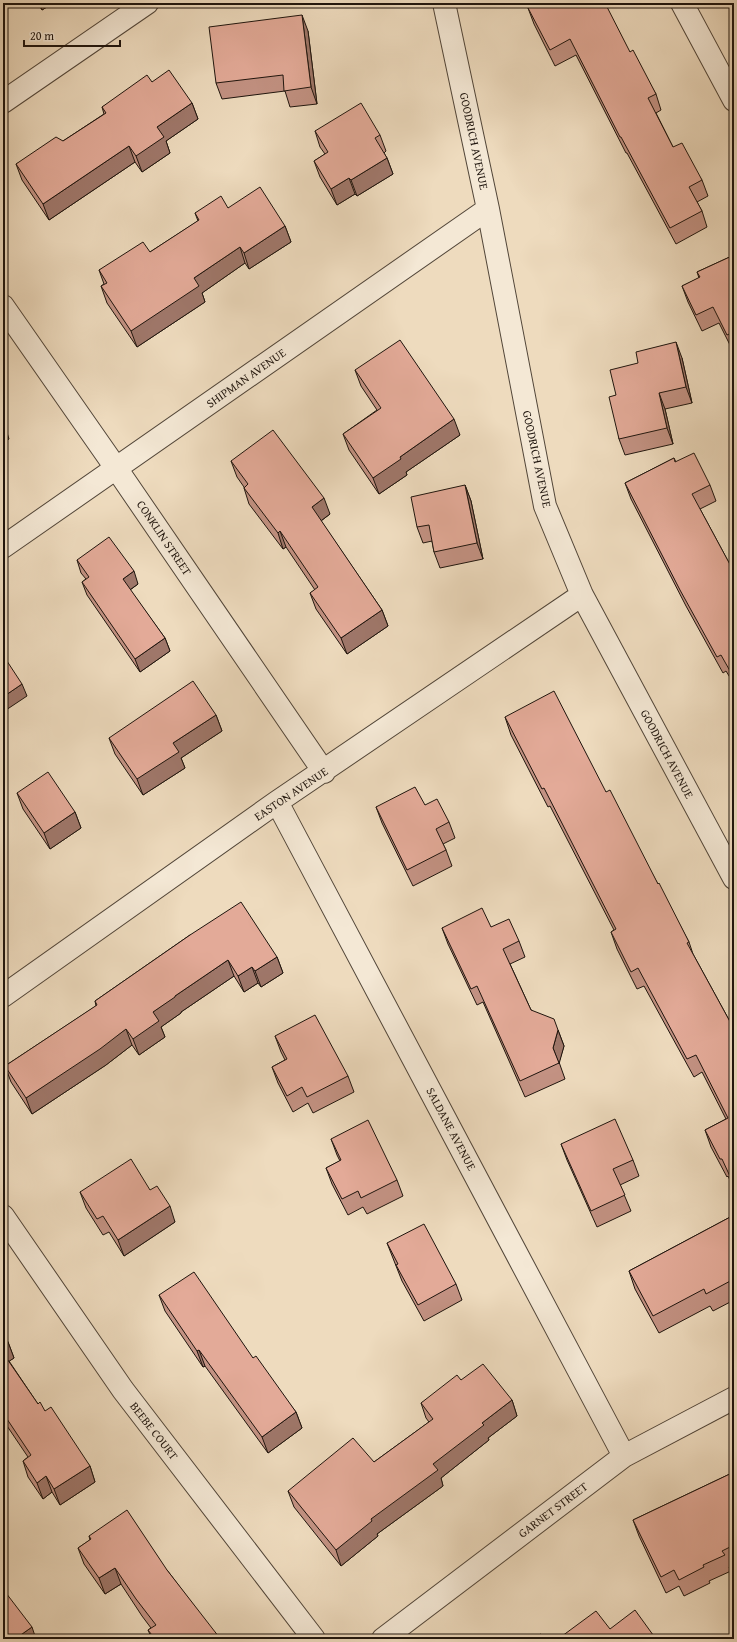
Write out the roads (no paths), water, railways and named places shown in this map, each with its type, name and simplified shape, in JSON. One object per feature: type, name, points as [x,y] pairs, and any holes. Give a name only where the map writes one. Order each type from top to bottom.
[{"type":"street","points":[[3,102],[147,3]]},
{"type":"street","name":"GOODRICH AVENUE","points":[[444,3],[488,209],[545,506],[582,595],[734,878]]},
{"type":"street","points":[[682,3],[734,100]]},
{"type":"street","name":"SHIPMAN AVENUE","points":[[3,547],[488,209]]},
{"type":"street","name":"CONKLIN STREET","points":[[3,306],[324,772]]},
{"type":"street","name":"EASTON AVENUE","points":[[3,996],[277,802],[324,772],[582,595]]},
{"type":"street","name":"SALDANE AVENUE","points":[[277,802],[624,1456]]},
{"type":"street","name":"BEEBE COURT","points":[[3,1216],[123,1390],[314,1639]]},
{"type":"street","name":"GARNET STREET","points":[[383,1639],[624,1456],[734,1398]]}]
